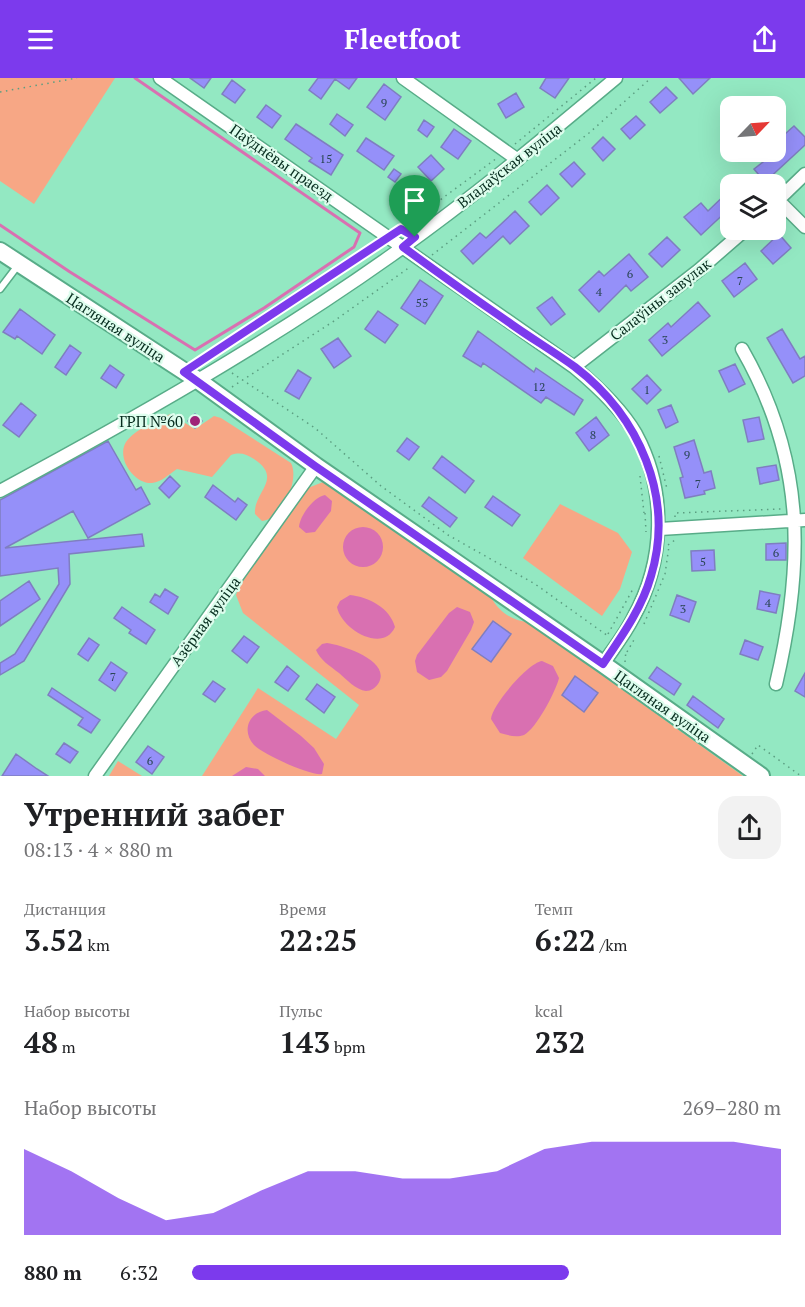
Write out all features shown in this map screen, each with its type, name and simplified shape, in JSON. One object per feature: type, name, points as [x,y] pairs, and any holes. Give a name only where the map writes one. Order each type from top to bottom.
[{"type":"street","points":[[403,78],[518,160]]},
{"type":"street","name":"Владаўская вуліца","points":[[0,491],[192,376],[222,367],[403,247],[518,160],[616,78]]},
{"type":"street","name":"Паўднёвы праезд","points":[[167,80],[574,367],[619,410],[635,433],[654,484],[660,529],[651,576],[634,617],[603,664]]},
{"type":"street","points":[[786,192],[805,174]]},
{"type":"street","points":[[786,209],[805,227]]},
{"type":"street","name":"Салаўіны завулак","points":[[574,367],[699,270],[734,240]]},
{"type":"street","name":"Цагляная вуліца","points":[[0,250],[192,376],[315,466],[761,776]]},
{"type":"street","points":[[742,349],[760,375],[790,450],[803,520],[794,609],[776,684]]},
{"type":"street","name":"Азёрная вуліца","points":[[96,776],[315,466]]},
{"type":"street","points":[[660,529],[803,520]]},
{"type":"lane","points":[[0,289],[20,263]]},
{"type":"path","points":[[0,92],[77,78]]},
{"type":"path","points":[[219,396],[334,321],[421,260],[432,255],[589,133],[651,78]]},
{"type":"path","points":[[192,376],[206,358],[387,236],[401,229],[415,237]]},
{"type":"path","points":[[206,358],[315,428],[381,486],[448,535],[535,584],[608,635],[637,582]]},
{"type":"path","points":[[658,543],[669,545],[676,539],[675,513],[789,509],[792,505],[799,504]]},
{"type":"path","points":[[617,642],[627,652],[624,669]]},
{"type":"path","points":[[748,760],[758,745],[801,776]]},
{"type":"shaded area","points":[[0,78],[115,78],[34,204],[0,181]]},
{"type":"shaded area","points":[[170,414],[195,429],[214,416],[221,418],[291,463],[293,479],[291,488],[276,513],[262,521],[255,514],[267,473],[263,466],[243,454],[231,455],[212,477],[177,469],[152,483],[133,475],[123,455],[126,442],[140,430]]},
{"type":"shaded area","points":[[323,482],[491,597],[497,607],[506,614],[516,620],[528,622],[743,776],[202,776],[258,688],[336,739],[359,705],[243,613],[236,595],[242,579],[308,488]]},
{"type":"shaded area","points":[[325,495],[332,501],[331,511],[315,532],[306,533],[299,527],[302,517],[312,503]]},
{"type":"shaded area","points":[[560,504],[618,533],[632,552],[620,589],[602,616],[523,558]]},
{"type":"shaded area","points":[[363,527],[371,528],[377,533],[382,539],[382,555],[377,561],[371,566],[363,567],[355,566],[349,561],[344,555],[343,547],[344,539],[349,533],[355,528]]},
{"type":"shaded area","points":[[350,595],[371,601],[389,614],[395,627],[389,635],[372,638],[354,630],[346,623],[337,607],[340,601]]},
{"type":"shaded area","points":[[457,607],[470,612],[474,622],[471,630],[447,671],[441,677],[429,680],[417,672],[415,661],[417,655],[449,613]]},
{"type":"shaded area","points":[[327,643],[354,651],[372,661],[381,676],[378,684],[368,691],[351,684],[320,657],[316,650],[322,644]]},
{"type":"shaded area","points":[[542,661],[553,666],[559,678],[545,709],[524,735],[500,733],[491,719],[497,704],[528,669]]},
{"type":"shaded area","points":[[267,710],[314,748],[324,764],[322,774],[308,772],[288,764],[254,745],[248,734],[249,723],[256,714]]},
{"type":"shaded area","points":[[118,761],[142,776],[109,776]]},
{"type":"shaded area","points":[[246,767],[258,769],[265,776],[232,776]]},
{"type":"building","points":[[190,78],[211,78],[204,88]]},
{"type":"building","points":[[318,78],[357,78],[349,89],[335,79],[321,99],[309,90]]},
{"type":"building","points":[[546,78],[569,78],[555,98],[540,88]]},
{"type":"building","points":[[679,78],[710,78],[693,94]]},
{"type":"building","points":[[232,80],[245,90],[235,103],[222,94]]},
{"type":"building","points":[[384,84],[401,97],[385,120],[367,107]]},
{"type":"building","points":[[666,87],[677,98],[660,113],[650,102]]},
{"type":"building","points":[[516,93],[524,107],[506,118],[498,104]]},
{"type":"building","points":[[266,105],[281,116],[272,128],[257,117]]},
{"type":"building","points":[[337,114],[353,125],[345,136],[330,124]]},
{"type":"building","points":[[636,116],[645,125],[630,139],[621,129]]},
{"type":"building","points":[[424,120],[434,127],[427,137],[418,130]]},
{"type":"building","points":[[296,124],[343,155],[331,175],[309,161],[312,158],[285,139]]},
{"type":"building","points":[[794,126],[805,137],[805,145],[774,174],[758,174],[754,169],[763,162],[786,162],[786,133]]},
{"type":"building","points":[[454,129],[471,141],[458,159],[441,147]]},
{"type":"building","points":[[603,137],[615,149],[603,161],[592,148]]},
{"type":"building","points":[[366,138],[394,156],[384,170],[357,151]]},
{"type":"building","points":[[431,155],[444,169],[431,181],[418,167]]},
{"type":"building","points":[[574,162],[585,174],[572,187],[560,174]]},
{"type":"building","points":[[394,169],[401,174],[395,182],[388,177]]},
{"type":"building","points":[[547,185],[559,198],[541,215],[529,202]]},
{"type":"building","points":[[720,200],[720,217],[701,235],[684,217],[701,203],[708,211]]},
{"type":"building","points":[[515,211],[529,226],[510,244],[503,236],[473,264],[461,251],[480,233],[486,238]]},
{"type":"building","points":[[667,237],[680,250],[662,267],[649,254]]},
{"type":"building","points":[[773,240],[784,240],[791,248],[773,264],[761,251]]},
{"type":"building","points":[[629,254],[648,277],[631,291],[626,285],[599,312],[579,290],[599,271],[604,276]]},
{"type":"building","points":[[745,263],[757,279],[734,297],[722,281]]},
{"type":"building","points":[[420,280],[443,296],[425,324],[401,308]]},
{"type":"building","points":[[552,297],[565,314],[551,325],[537,308]]},
{"type":"building","points":[[698,302],[710,316],[662,356],[649,340],[668,323],[671,327]]},
{"type":"building","points":[[20,309],[55,335],[42,354],[17,336],[15,339],[3,332]]},
{"type":"building","points":[[378,311],[398,325],[385,343],[365,329]]},
{"type":"building","points":[[782,329],[800,359],[805,356],[805,376],[793,383],[767,338]]},
{"type":"building","points":[[478,331],[534,372],[536,368],[583,400],[574,415],[546,397],[541,403],[483,363],[481,367],[463,356]]},
{"type":"building","points":[[338,338],[351,356],[334,368],[321,349]]},
{"type":"building","points":[[70,345],[81,353],[66,375],[55,367]]},
{"type":"building","points":[[735,364],[745,384],[729,392],[719,371]]},
{"type":"building","points":[[110,365],[124,375],[116,388],[101,378]]},
{"type":"building","points":[[298,370],[311,378],[299,399],[285,391]]},
{"type":"building","points":[[647,375],[661,390],[647,404],[632,389]]},
{"type":"building","points":[[21,403],[36,415],[19,437],[3,425]]},
{"type":"building","points":[[671,405],[678,422],[666,428],[658,410]]},
{"type":"building","name":"ГРП №60","points":[[195,414],[202,421],[195,428],[188,421]]},
{"type":"building","points":[[596,417],[609,435],[589,451],[576,433]]},
{"type":"building","points":[[759,417],[764,439],[748,442],[743,420]]},
{"type":"building","points":[[407,438],[419,447],[409,460],[397,451]]},
{"type":"building","points":[[694,440],[704,473],[711,471],[715,488],[704,491],[705,494],[685,498],[680,478],[683,477],[674,447]]},
{"type":"building","points":[[108,441],[136,490],[141,487],[150,504],[88,538],[73,511],[5,548],[142,534],[144,546],[69,554],[70,584],[24,661],[0,675],[0,663],[15,654],[59,584],[58,568],[0,576],[0,500]]},
{"type":"building","points":[[442,456],[474,481],[465,493],[433,468]]},
{"type":"building","points":[[776,465],[779,480],[760,484],[757,468]]},
{"type":"building","points":[[170,476],[180,486],[169,498],[159,488]]},
{"type":"building","points":[[213,485],[235,502],[238,498],[247,505],[236,520],[205,497]]},
{"type":"building","points":[[493,496],[520,515],[512,526],[485,507]]},
{"type":"building","points":[[429,497],[457,518],[450,527],[422,506]]},
{"type":"building","points":[[786,543],[786,560],[766,560],[766,544]]},
{"type":"building","points":[[714,550],[715,570],[692,571],[691,551]]},
{"type":"building","points":[[29,581],[40,599],[0,626],[0,601]]},
{"type":"building","points":[[165,589],[178,597],[168,614],[150,602],[155,594],[160,597]]},
{"type":"building","points":[[760,591],[780,595],[776,613],[757,609]]},
{"type":"building","points":[[677,595],[696,602],[689,622],[670,615]]},
{"type":"building","points":[[122,607],[155,630],[146,644],[129,633],[131,630],[114,618]]},
{"type":"building","points":[[493,621],[511,634],[491,662],[472,649]]},
{"type":"building","points":[[244,636],[259,647],[247,663],[232,651]]},
{"type":"building","points":[[89,638],[99,645],[88,661],[78,654]]},
{"type":"building","points":[[745,640],[763,647],[758,660],[740,654]]},
{"type":"building","points":[[111,662],[127,673],[115,691],[99,680]]},
{"type":"building","points":[[287,666],[299,676],[288,691],[275,682]]},
{"type":"building","points":[[657,667],[681,684],[674,695],[649,678]]},
{"type":"building","points":[[805,673],[805,697],[795,691]]},
{"type":"building","points":[[575,676],[598,693],[584,712],[562,695]]},
{"type":"building","points":[[213,681],[225,689],[215,702],[203,694]]},
{"type":"building","points":[[317,684],[335,697],[324,713],[306,699]]},
{"type":"building","points":[[52,688],[100,720],[91,733],[78,725],[83,718],[48,695]]},
{"type":"building","points":[[693,696],[724,719],[718,728],[687,705]]},
{"type":"building","points":[[64,743],[78,752],[70,763],[56,754]]},
{"type":"building","points":[[148,746],[164,757],[152,774],[136,762]]},
{"type":"building","points":[[16,754],[37,769],[48,776],[2,776]]},
{"type":"waterway","points":[[0,225],[195,350],[264,308],[354,247],[360,233],[135,78]]},
{"type":"place","name":"ГРП №60","points":[[195,421]]},
{"type":"route","points":[[401,229],[415,237],[403,247],[587,377],[619,410],[635,433],[645,455],[654,484],[660,529],[651,576],[634,617],[603,664],[315,466],[184,372],[282,309],[387,236],[401,229]]}]
